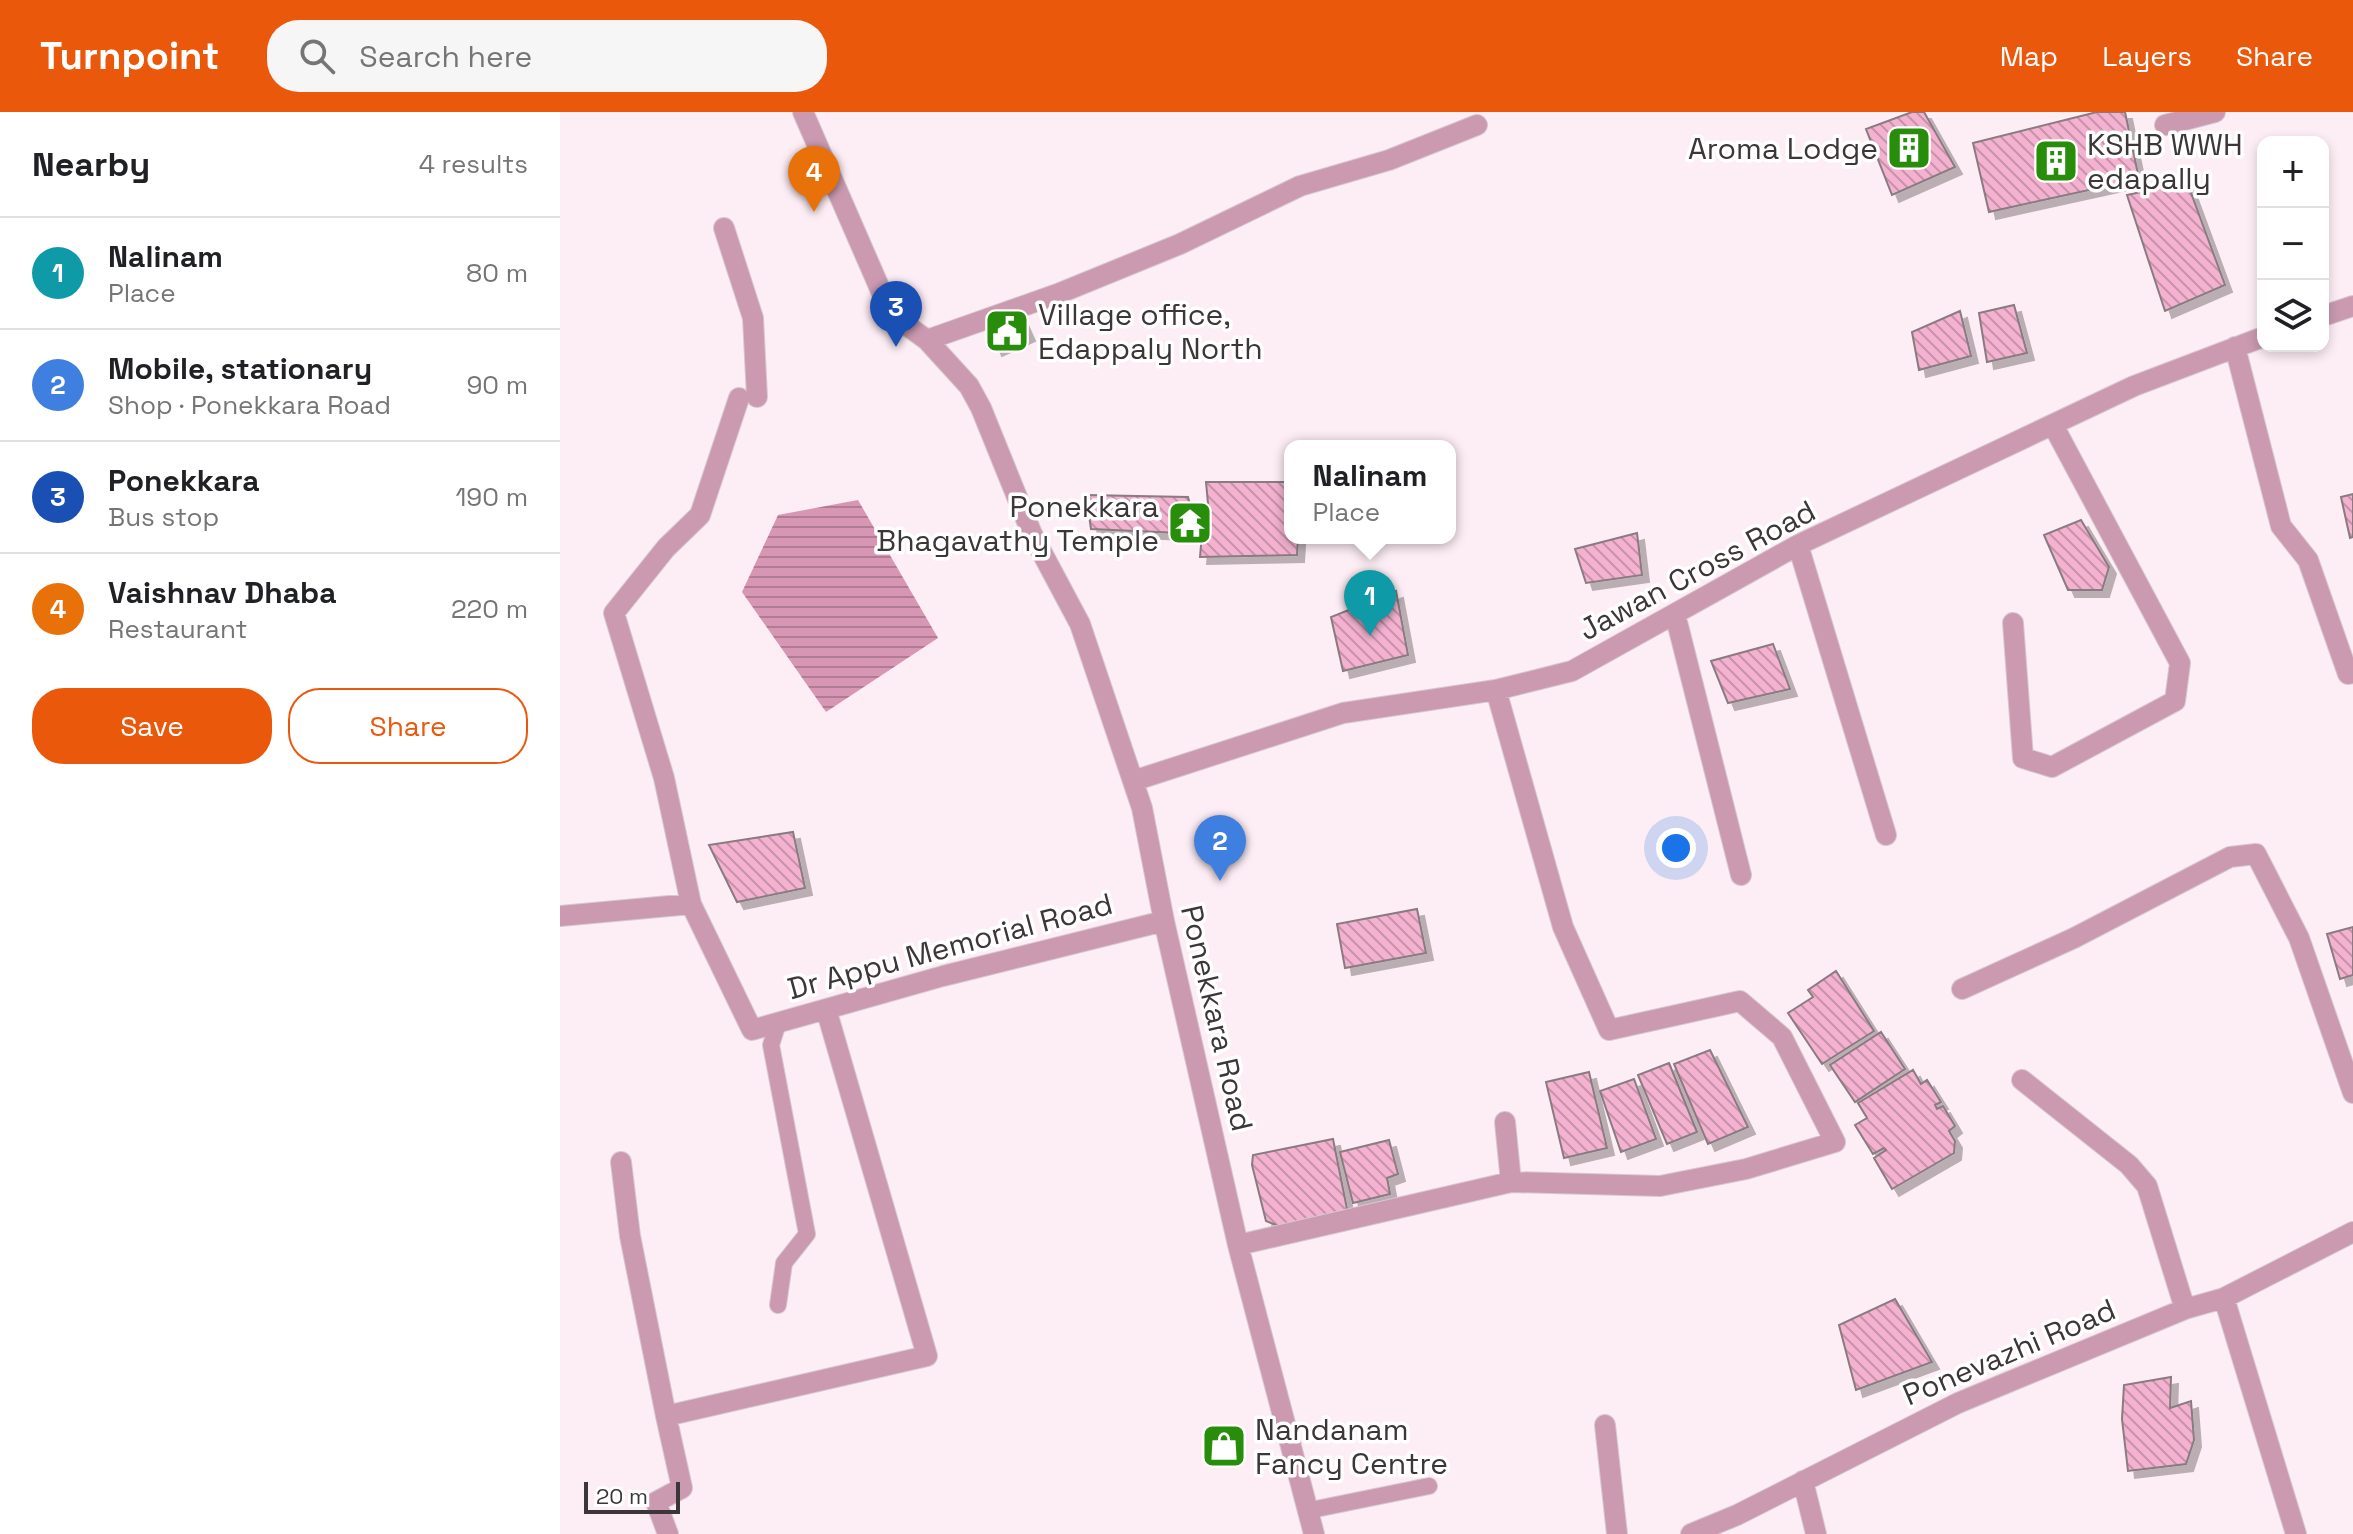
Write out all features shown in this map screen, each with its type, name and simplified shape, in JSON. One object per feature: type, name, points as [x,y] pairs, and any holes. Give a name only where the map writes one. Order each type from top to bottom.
[{"type":"street","name":"Ponekkara Road","points":[[803,112],[891,314],[927,340],[969,386],[981,408],[1032,534],[1080,624],[1142,808],[1164,921],[1238,1245],[1314,1534]]},
{"type":"street","points":[[2165,125],[2215,112]]},
{"type":"street","points":[[927,340],[1153,255],[1300,186],[1389,160],[1477,125]]},
{"type":"street","points":[[560,916],[691,904],[664,778],[614,613],[666,548],[700,515],[748,398],[753,318],[724,228]]},
{"type":"street","points":[[2329,314],[2353,306]]},
{"type":"street","name":"Jawan Cross Road","points":[[1133,781],[1343,713],[1496,690],[1572,671],[1798,545],[2134,386],[2257,339]]},
{"type":"street","points":[[2235,347],[2281,526],[2308,560],[2348,674],[2353,673]]},
{"type":"street","points":[[2013,623],[2023,758],[2052,767],[2175,701],[2180,663],[2053,425]]},
{"type":"street","points":[[1798,545],[1886,835]]},
{"type":"street","points":[[1675,614],[1741,875]]},
{"type":"street","points":[[1238,1245],[1511,1182],[1660,1186],[1746,1169],[1835,1142],[1782,1037],[1740,1001],[1609,1030],[1563,927],[1496,690]]},
{"type":"street","points":[[1962,989],[2074,938],[2230,857],[2256,854],[2299,938],[2353,1093]]},
{"type":"street","name":"Dr Appu Memorial Road","points":[[691,904],[752,1030],[1164,921]]},
{"type":"street","points":[[666,1416],[927,1356],[826,1009]]},
{"type":"street","points":[[2022,1080],[2129,1165],[2147,1186],[2185,1309]]},
{"type":"street","points":[[1505,1122],[1511,1182]]},
{"type":"street","points":[[621,1162],[630,1236],[682,1488],[656,1502],[668,1534]]},
{"type":"street","name":"Ponevazhi Road","points":[[1691,1534],[1958,1403],[2185,1309],[2224,1298],[2353,1232]]},
{"type":"street","points":[[2224,1298],[2296,1534]]},
{"type":"street","points":[[1605,1425],[1617,1534]]},
{"type":"street","points":[[1803,1481],[1816,1534]]},
{"type":"lane","points":[[778,1023],[771,1045],[807,1234],[784,1263],[778,1305]]},
{"type":"lane","points":[[1306,1511],[1429,1486]]},
{"type":"shaded area","points":[[858,500],[938,638],[826,712],[742,592],[778,515]]},
{"type":"building","name":"Aroma Lodge","points":[[1912,112],[1924,112],[1955,167],[1892,195],[1866,129]]},
{"type":"building","name":"KSHB WWH edapally","points":[[2097,112],[2125,112],[2139,179],[1989,212],[1973,143]]},
{"type":"building","points":[[2187,182],[2225,285],[2165,311],[2127,195]]},
{"type":"building","points":[[2014,305],[2027,353],[1987,362],[1979,313]]},
{"type":"building","points":[[1960,311],[1971,356],[1919,370],[1912,332]]},
{"type":"building","name":"Village office, Edappaly North","points":[[1019,314],[1028,334],[995,349],[986,327]]},
{"type":"building","name":"Ponekkara Bhagavathy Temple","points":[[1206,482],[1284,482],[1284,544],[1298,544],[1297,555],[1200,557],[1202,534],[1091,529],[1086,495],[1188,497],[1193,516],[1209,514]]},
{"type":"building","points":[[2353,494],[2353,537],[2350,538],[2341,497]]},
{"type":"building","points":[[2081,520],[2109,567],[2102,590],[2068,590],[2044,535]]},
{"type":"building","points":[[1637,533],[1642,575],[1586,583],[1575,549]]},
{"type":"building","points":[[1396,591],[1408,655],[1343,671],[1331,617]]},
{"type":"building","points":[[1773,644],[1790,689],[1728,703],[1711,661]]},
{"type":"building","points":[[793,832],[805,888],[737,902],[709,845]]},
{"type":"building","points":[[1417,909],[1426,953],[1345,968],[1337,924]]},
{"type":"building","points":[[2353,927],[2353,975],[2340,979],[2327,934]]},
{"type":"building","points":[[1836,971],[1874,1031],[1822,1064],[1788,1013],[1813,997],[1808,990]]},
{"type":"building","points":[[1881,1032],[1905,1069],[1855,1102],[1830,1065]]},
{"type":"building","points":[[1710,1050],[1748,1127],[1708,1144],[1674,1064]]},
{"type":"building","points":[[1669,1063],[1697,1132],[1667,1144],[1638,1075]]},
{"type":"building","points":[[1913,1070],[1921,1084],[1927,1080],[1941,1102],[1935,1105],[1937,1109],[1943,1106],[1955,1126],[1949,1131],[1955,1141],[1954,1153],[1892,1189],[1874,1158],[1886,1150],[1884,1148],[1873,1154],[1855,1125],[1867,1118],[1858,1103]]},
{"type":"building","points":[[1589,1072],[1607,1148],[1564,1158],[1546,1082]]},
{"type":"building","points":[[1634,1079],[1656,1139],[1621,1152],[1600,1091]]},
{"type":"building","points":[[1333,1139],[1348,1214],[1281,1227],[1266,1221],[1252,1165],[1253,1155]]},
{"type":"building","points":[[1389,1140],[1398,1174],[1387,1178],[1390,1194],[1353,1203],[1340,1152]]},
{"type":"building","points":[[1895,1299],[1932,1362],[1856,1390],[1839,1325]]},
{"type":"building","points":[[2171,1377],[2170,1408],[2191,1401],[2194,1440],[2186,1464],[2128,1471],[2122,1419],[2124,1385]]},
{"type":"place","name":"Aroma Lodge","points":[[1909,148]]},
{"type":"place","name":"KSHB WWH edapally","points":[[2056,161]]},
{"type":"place","name":"Vaishnav Dhaba","points":[[814,212]]},
{"type":"place","name":"Village office, Edappaly North","points":[[1007,331]]},
{"type":"place","name":"Ponekkara","points":[[896,347]]},
{"type":"place","name":"Ponekkara Bhagavathy Temple","points":[[1190,523]]},
{"type":"place","name":"Nalinam","points":[[1370,636]]},
{"type":"place","name":"Mobile, stationary","points":[[1220,881]]},
{"type":"place","name":"Nandanam Fancy Centre","points":[[1224,1446]]}]
